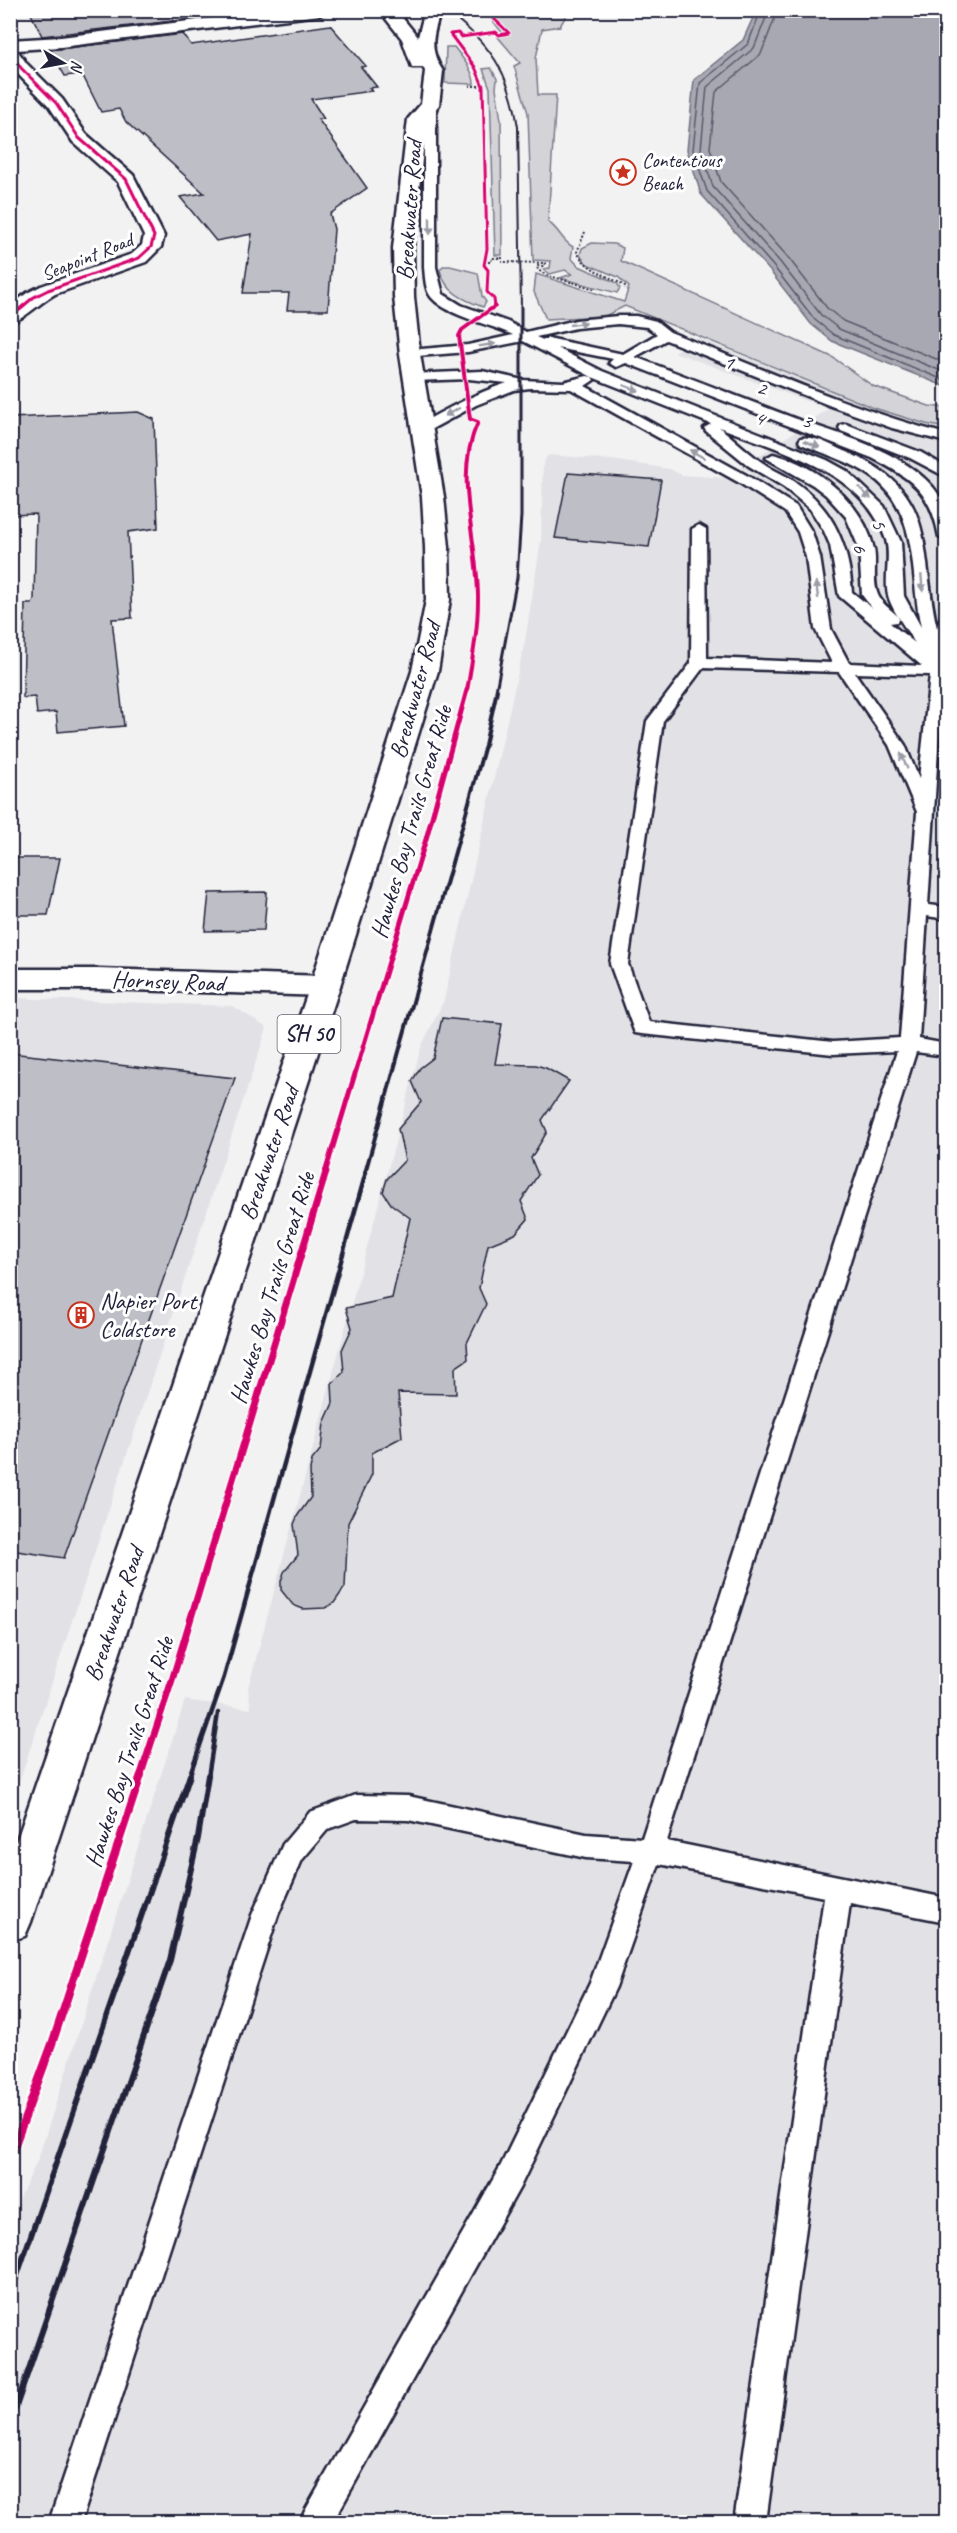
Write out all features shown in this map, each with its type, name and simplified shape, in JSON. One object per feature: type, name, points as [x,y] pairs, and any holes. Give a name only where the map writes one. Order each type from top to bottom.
[{"type":"main road","points":[[10,45],[61,42],[320,10]]},
{"type":"main road","name":"Breakwater Road","points":[[10,1922],[325,986],[424,671],[438,600],[434,507],[412,366],[404,297],[403,248],[418,110],[434,71],[421,59],[410,38],[387,10]]},
{"type":"main road","name":"SH 50","points":[[410,80],[411,72],[421,59],[433,10]]},
{"type":"main road","name":"Seapoint Road","points":[[10,52],[21,68],[56,103],[80,138],[126,178],[154,236],[151,247],[139,258],[48,290],[33,297],[10,317]]},
{"type":"main road","name":"Hornsey Road","points":[[10,979],[98,979],[325,986]]},
{"type":"lane","points":[[418,110],[432,283],[437,296],[456,308],[486,314],[521,336]]},
{"type":"lane","points":[[412,366],[480,346],[567,326],[622,321],[652,324],[665,335],[866,414],[946,438]]},
{"type":"lane","points":[[576,387],[665,335]]},
{"type":"lane","name":"1","points":[[521,336],[637,350],[877,439],[915,455],[946,473]]},
{"type":"lane","name":"2","points":[[521,336],[625,358],[891,462],[913,475],[930,491],[940,506],[946,537]]},
{"type":"lane","name":"3","points":[[521,336],[612,366],[840,455],[887,481],[903,500],[920,543],[923,599],[944,666]]},
{"type":"lane","name":"4","points":[[521,336],[597,375],[822,463],[842,474],[877,506],[894,542],[896,596],[944,666]]},
{"type":"lane","points":[[412,366],[463,374],[504,377],[522,384],[576,387],[743,479],[791,509],[805,532],[813,557],[822,629],[843,667],[897,745],[925,815]]},
{"type":"lane","points":[[423,428],[467,404],[522,384]]},
{"type":"lane","points":[[678,406],[729,440]]},
{"type":"lane","name":"6","points":[[729,440],[761,468],[788,483],[807,498],[827,522],[839,546],[844,593],[944,666]]},
{"type":"lane","name":"5","points":[[729,440],[811,476],[833,491],[850,511],[866,547],[870,595],[944,666]]},
{"type":"lane","points":[[699,530],[699,663],[656,721],[619,964],[642,1028],[833,1048],[909,1044],[946,1050]]},
{"type":"lane","points":[[316,2523],[510,2177],[602,1987],[651,1850],[909,1044],[932,719],[944,666],[946,620]]},
{"type":"lane","points":[[699,663],[843,667],[944,666]]},
{"type":"lane","points":[[919,909],[946,913]]},
{"type":"lane","points":[[65,2523],[265,1915],[292,1852],[319,1820],[357,1807],[408,1808],[586,1846],[651,1850],[946,1910]]},
{"type":"lane","points":[[750,2523],[839,1888]]},
{"type":"path","points":[[479,77],[483,86],[483,98]]},
{"type":"path","points":[[585,232],[577,252],[580,261],[589,268],[618,280],[625,286],[625,291]]},
{"type":"path","points":[[484,259],[491,262],[492,258],[502,258],[502,262],[545,263],[544,266],[537,266],[538,270],[603,292]]},
{"type":"path","points":[[484,259],[488,270],[487,292],[494,299],[495,307],[486,314]]},
{"type":"shaded area","points":[[569,11],[560,26],[542,29],[536,58],[538,95],[556,95],[548,222],[573,247],[571,258],[579,266],[617,283],[620,288],[617,293],[560,278],[572,274],[565,270],[550,274],[543,269],[550,268],[551,261],[533,260],[528,113],[514,66],[520,63],[498,37],[504,35],[486,12]]},
{"type":"shaded area","points":[[446,47],[454,47],[470,69],[474,84],[445,83]]},
{"type":"shaded area","points":[[491,68],[497,79],[496,88],[501,120],[502,255],[495,255],[490,88],[483,69]]},
{"type":"shaded area","points":[[592,243],[614,244],[623,248],[621,261],[832,357],[873,386],[929,406],[946,408],[946,428],[874,408],[625,306],[605,316],[546,319],[534,292],[536,274],[624,302],[629,287],[618,277],[587,264],[580,255],[582,248]]},
{"type":"shaded area","points":[[443,266],[478,273],[482,296],[486,302],[483,307],[462,298],[451,290],[440,270]]},
{"type":"shaded area","points":[[698,338],[874,408],[946,428],[946,2522],[11,2522],[11,2217],[38,2159],[185,1700],[251,1709],[248,1688],[421,1047],[444,1000],[525,641],[541,540],[543,463],[548,455],[612,460],[670,469],[682,475],[727,478],[736,483],[753,473],[741,468],[828,409],[674,352]]},
{"type":"shaded area","name":"Napier Port Coldstore","points":[[11,998],[233,1006],[267,1028],[11,1807]]},
{"type":"water","points":[[756,11],[946,11],[946,387],[832,341],[811,324],[770,271],[701,194],[687,150],[694,80],[743,40]]},
{"type":"building","points":[[29,10],[167,10],[174,21],[42,36]]},
{"type":"building","points":[[330,25],[366,66],[361,67],[377,87],[369,88],[372,91],[311,99],[324,119],[318,119],[367,188],[330,214],[334,229],[328,310],[287,310],[289,293],[243,293],[252,234],[216,241],[180,197],[204,193],[126,122],[119,109],[101,112],[82,74],[65,76],[50,50],[183,34],[191,45]]},
{"type":"building","points":[[138,412],[154,419],[158,528],[128,532],[132,618],[112,619],[124,726],[58,732],[56,712],[37,714],[35,697],[23,698],[25,604],[32,604],[34,599],[36,514],[10,515],[10,418]]},
{"type":"building","points":[[568,473],[661,480],[649,547],[555,538]]},
{"type":"building","points":[[10,858],[60,858],[48,915],[10,915]]},
{"type":"building","points":[[267,892],[264,930],[205,931],[209,893]]},
{"type":"building","points":[[442,1018],[502,1024],[495,1064],[536,1065],[569,1081],[542,1120],[547,1132],[531,1158],[538,1175],[521,1201],[528,1219],[515,1234],[488,1245],[479,1288],[486,1304],[467,1343],[468,1359],[455,1368],[456,1394],[398,1393],[402,1437],[372,1453],[372,1474],[348,1523],[345,1587],[334,1603],[325,1608],[303,1609],[293,1605],[281,1590],[284,1572],[298,1555],[294,1524],[311,1497],[310,1469],[312,1460],[321,1449],[324,1423],[333,1403],[332,1383],[344,1372],[342,1350],[352,1328],[346,1308],[392,1298],[410,1218],[391,1204],[383,1192],[387,1179],[405,1160],[398,1129],[421,1102],[412,1081],[420,1068],[433,1058]]},
{"type":"building","name":"Napier Port Coldstore","points":[[10,1053],[235,1078],[64,1558],[10,1550]]},
{"type":"railway","points":[[445,10],[461,22],[486,47],[510,90],[518,127],[521,307]]},
{"type":"railway","points":[[496,691],[517,578],[521,516],[521,307]]},
{"type":"railway","points":[[365,1173],[485,745],[497,690]]},
{"type":"railway","points":[[189,1777],[224,1677],[366,1172]]},
{"type":"railway","points":[[208,1777],[218,1713]]},
{"type":"railway","points":[[10,2296],[190,1775]]},
{"type":"railway","points":[[10,2424],[170,1960],[198,1838],[208,1775]]},
{"type":"cycle path","name":"Hawkes Bay Trails Great Ride","points":[[10,2158],[52,2044],[173,1677],[426,839],[465,701],[475,641],[478,598],[467,500],[469,441],[478,422],[470,419],[459,336],[462,330],[495,307],[494,299],[487,292],[488,270],[484,265],[487,249],[483,86],[475,67],[450,34],[458,33],[461,37],[496,32],[499,35],[509,33],[485,10]]},
{"type":"cycle path","points":[[10,52],[21,68],[56,103],[79,138],[126,179],[154,236],[151,247],[139,258],[48,290],[34,297],[10,317]]},
{"type":"place","name":"Contentious Beach","points":[[623,172]]},
{"type":"place","name":"Napier Port Coldstore","points":[[81,1315]]}]
